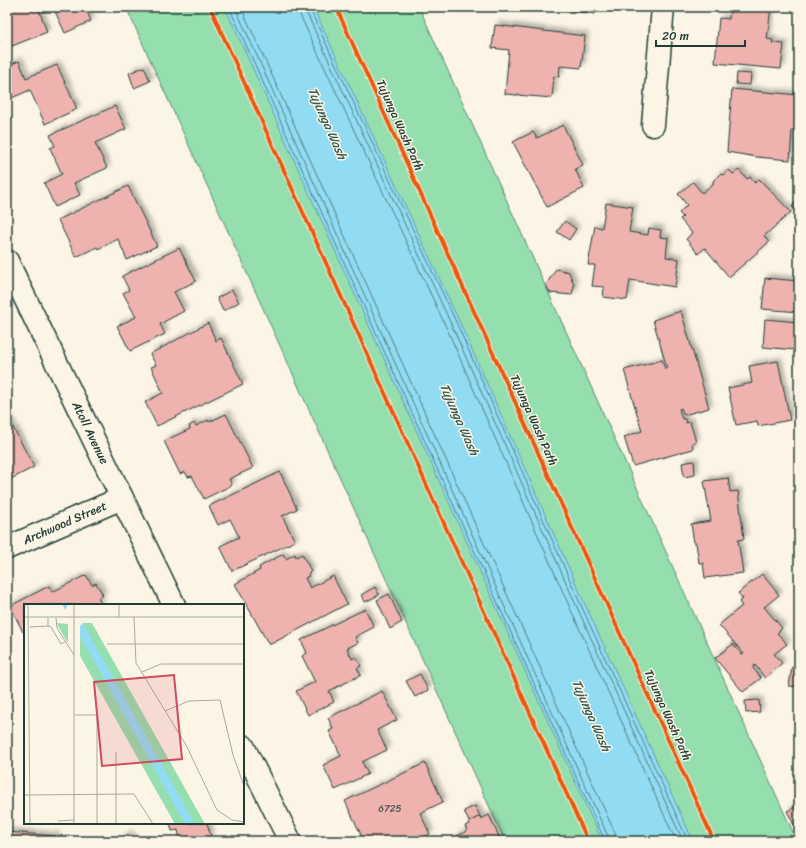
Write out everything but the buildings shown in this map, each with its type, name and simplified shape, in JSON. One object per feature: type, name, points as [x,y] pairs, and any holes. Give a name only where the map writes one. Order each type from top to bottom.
[{"type":"street","points":[[653,125],[663,7]]},
{"type":"street","name":"Atoll Avenue","points":[[7,261],[174,604]]},
{"type":"street","name":"Archwood Street","points":[[7,548],[122,498]]},
{"type":"street","points":[[244,748],[290,841]]},
{"type":"green space","points":[[126,7],[419,7],[797,841],[505,841]]},
{"type":"water","name":"Tujunga Wash","points":[[225,7],[313,7],[460,323],[584,602],[693,841],[602,841]]},
{"type":"cycle path","points":[[210,7],[588,841]]},
{"type":"cycle path","name":"Tujunga Wash Path","points":[[336,7],[714,841]]}]
